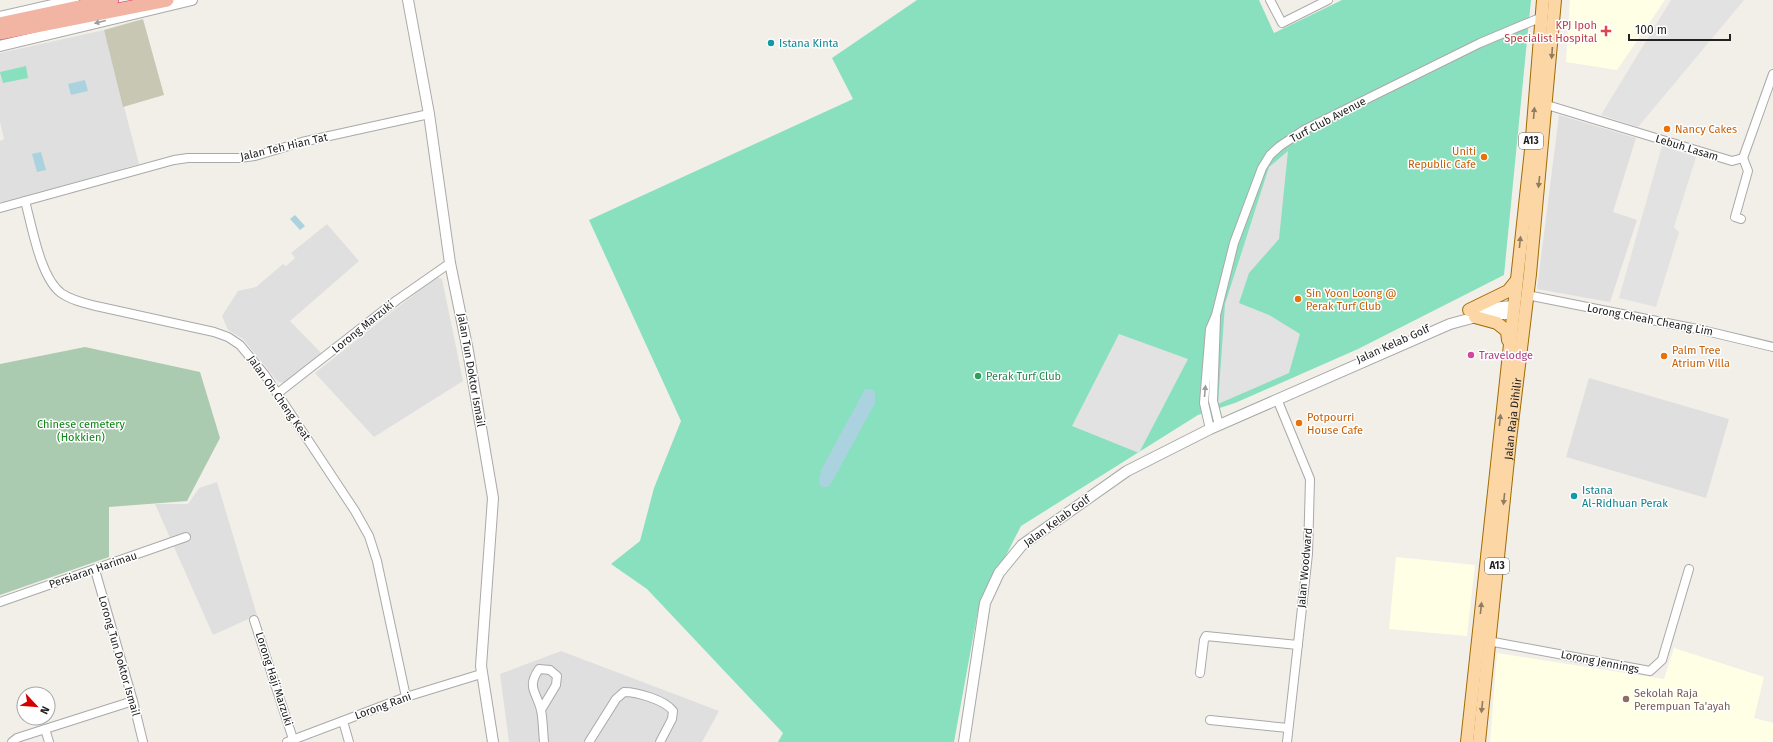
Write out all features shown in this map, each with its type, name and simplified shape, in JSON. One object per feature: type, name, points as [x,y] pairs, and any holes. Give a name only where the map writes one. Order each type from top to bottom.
[{"type":"highway","points":[[0,33],[97,9],[112,0]]},
{"type":"highway","points":[[0,24],[167,0]]},
{"type":"main road","name":"Jalan Raja Dihilir","points":[[1467,742],[1531,150],[1543,0]]},
{"type":"main road","name":"Jalan Raja Dihilir","points":[[1479,742],[1488,640],[1533,250],[1547,105],[1555,0]]},
{"type":"main road","points":[[1520,356],[1517,349],[1520,320],[1514,310],[1519,308],[1525,265],[1533,250]]},
{"type":"main road","points":[[1472,313],[1508,291],[1516,281]]},
{"type":"main road","points":[[1472,313],[1497,323],[1508,331],[1509,345]]},
{"type":"street","points":[[0,17],[74,0]]},
{"type":"street","points":[[0,46],[192,0]]},
{"type":"street","name":"Jalan Tun Doktor Ismail","points":[[408,0],[429,114],[450,263],[468,351],[493,498],[481,674],[493,742]]},
{"type":"street","points":[[1270,0],[1282,23],[1328,0]]},
{"type":"street","name":"Turf Club Avenue","points":[[1215,427],[1204,403],[1210,329],[1216,315],[1234,243],[1262,168],[1270,155],[1280,146],[1304,130],[1480,43],[1542,17]]},
{"type":"street","points":[[1741,219],[1735,217],[1748,171],[1743,158],[1773,74]]},
{"type":"street","name":"Lebuh Lasam","points":[[1547,105],[1716,157],[1732,161],[1743,158]]},
{"type":"street","name":"Jalan Teh Hian Tat","points":[[0,208],[174,160],[188,158],[239,158],[255,156],[302,142],[429,114]]},
{"type":"street","name":"Jalan Oh Cheng Keat","points":[[25,201],[44,268],[51,283],[61,293],[77,301],[96,306],[214,332],[228,337],[248,353],[278,393],[355,510],[369,536],[377,561],[406,697]]},
{"type":"street","name":"Lorong Marzuki","points":[[278,393],[397,300],[450,263]]},
{"type":"street","name":"Lorong Cheah Cheang Lim","points":[[1527,295],[1702,330],[1773,347]]},
{"type":"street","points":[[1472,313],[1487,314],[1514,310]]},
{"type":"street","name":"Jalan Kelab Golf","points":[[964,742],[985,603],[999,573],[1022,545],[1127,471],[1215,427],[1277,399],[1282,399],[1472,313]]},
{"type":"street","name":"Jalan Kelab Golf","points":[[1277,399],[1280,395],[1472,313]]},
{"type":"street","name":"Jalan Woodward","points":[[1277,399],[1310,479],[1308,548],[1287,742]]},
{"type":"street","name":"Persiaran Harimau","points":[[0,602],[186,538]]},
{"type":"street","name":"Lorong Jennings","points":[[1488,640],[1650,671],[1662,660],[1689,569]]},
{"type":"street","name":"Lorong Tun Doktor Ismail","points":[[95,570],[133,701],[143,742]]},
{"type":"street","name":"Lorong Haji Marzuki","points":[[254,620],[290,741]]},
{"type":"street","points":[[1200,673],[1204,640],[1206,636],[1298,644]]},
{"type":"street","points":[[541,710],[556,685],[558,676],[550,670],[538,669],[532,686],[541,710],[544,742]]},
{"type":"street","name":"Lorong Rani","points":[[290,741],[406,697],[481,674]]},
{"type":"street","points":[[589,742],[616,699],[624,692],[633,692],[669,705],[673,711],[672,719],[660,742]]},
{"type":"street","points":[[12,742],[17,738],[133,701]]},
{"type":"street","points":[[1210,720],[1288,728]]},
{"type":"street","points":[[342,721],[349,742]]},
{"type":"street","points":[[45,729],[49,742]]},
{"type":"shaded area","name":"KPJ Ipoh Specialist Hospital","points":[[1570,0],[1665,0],[1617,70],[1566,62]]},
{"type":"shaded area","points":[[1671,0],[1744,0],[1638,127],[1601,115]]},
{"type":"shaded area","points":[[143,19],[164,95],[123,107],[104,30]]},
{"type":"shaded area","points":[[104,30],[139,164],[6,202],[0,202],[0,141],[4,139],[0,122],[0,53]]},
{"type":"shaded area","points":[[1559,115],[1636,138],[1613,212],[1637,220],[1610,302],[1537,289]]},
{"type":"shaded area","points":[[1662,146],[1696,157],[1674,227],[1679,232],[1656,307],[1619,298]]},
{"type":"shaded area","points":[[1288,151],[1279,239],[1249,273],[1239,303],[1269,315],[1300,334],[1289,373],[1218,404],[1225,304],[1269,167]]},
{"type":"shaded area","points":[[327,224],[359,261],[290,321],[321,353],[285,383],[278,382],[243,339],[228,330],[222,316],[238,291],[256,287],[283,264],[286,266],[295,258],[291,253]]},
{"type":"shaded area","points":[[436,277],[442,279],[463,381],[374,437],[315,373]]},
{"type":"shaded area","points":[[1119,334],[1188,359],[1139,453],[1072,426]]},
{"type":"shaded area","points":[[1589,378],[1729,419],[1706,498],[1566,457]]},
{"type":"shaded area","points":[[217,482],[257,615],[213,635],[155,504],[188,504],[199,488]]},
{"type":"shaded area","points":[[1396,557],[1475,565],[1467,636],[1389,629]]},
{"type":"shaded area","name":"Sekolah Raja Perempuan Ta'ayah","points":[[1674,648],[1764,677],[1754,718],[1773,723],[1773,742],[1490,742],[1497,653],[1664,679]]},
{"type":"shaded area","points":[[561,651],[719,711],[702,742],[509,742],[500,674]]},
{"type":"green space","name":"Perak Turf Club","points":[[917,0],[1259,0],[1274,33],[1342,0],[1531,0],[1504,275],[1358,349],[1235,403],[1198,415],[1021,526],[978,610],[954,742],[778,742],[783,733],[647,589],[611,564],[640,541],[654,488],[681,421],[589,220],[853,99],[832,58]]},
{"type":"green space","points":[[26,66],[28,78],[3,83],[0,72]]},
{"type":"green space","name":"Chinese cemetery (Hokkien)","points":[[85,347],[200,372],[220,438],[187,501],[109,507],[109,557],[0,595],[0,364]]},
{"type":"water","points":[[85,80],[88,91],[71,95],[68,84]]},
{"type":"water","points":[[41,152],[46,170],[37,172],[32,154]]},
{"type":"water","points":[[295,215],[305,226],[300,230],[290,219]]},
{"type":"water","points":[[865,389],[871,389],[875,392],[875,403],[832,482],[828,487],[822,487],[819,483],[821,470]]},
{"type":"place","name":"KPJ Ipoh Specialist Hospital","points":[[1606,31]]},
{"type":"place","name":"Istana Kinta","points":[[771,43]]},
{"type":"place","name":"Nancy Cakes","points":[[1667,129]]},
{"type":"place","name":"Uniti Republic Cafe","points":[[1484,157]]},
{"type":"place","name":"Sin Yoon Loong @ Perak Turf Club","points":[[1298,299]]},
{"type":"place","name":"Travelodge","points":[[1471,355]]},
{"type":"place","name":"Palm Tree Atrium Villa","points":[[1664,356]]},
{"type":"place","name":"Perak Turf Club","points":[[978,376]]},
{"type":"place","name":"Potpourri House Cafe","points":[[1299,423]]},
{"type":"place","name":"Istana Al-Ridhuan Perak","points":[[1574,496]]},
{"type":"place","name":"Sekolah Raja Perempuan Ta'ayah","points":[[1626,699]]}]
